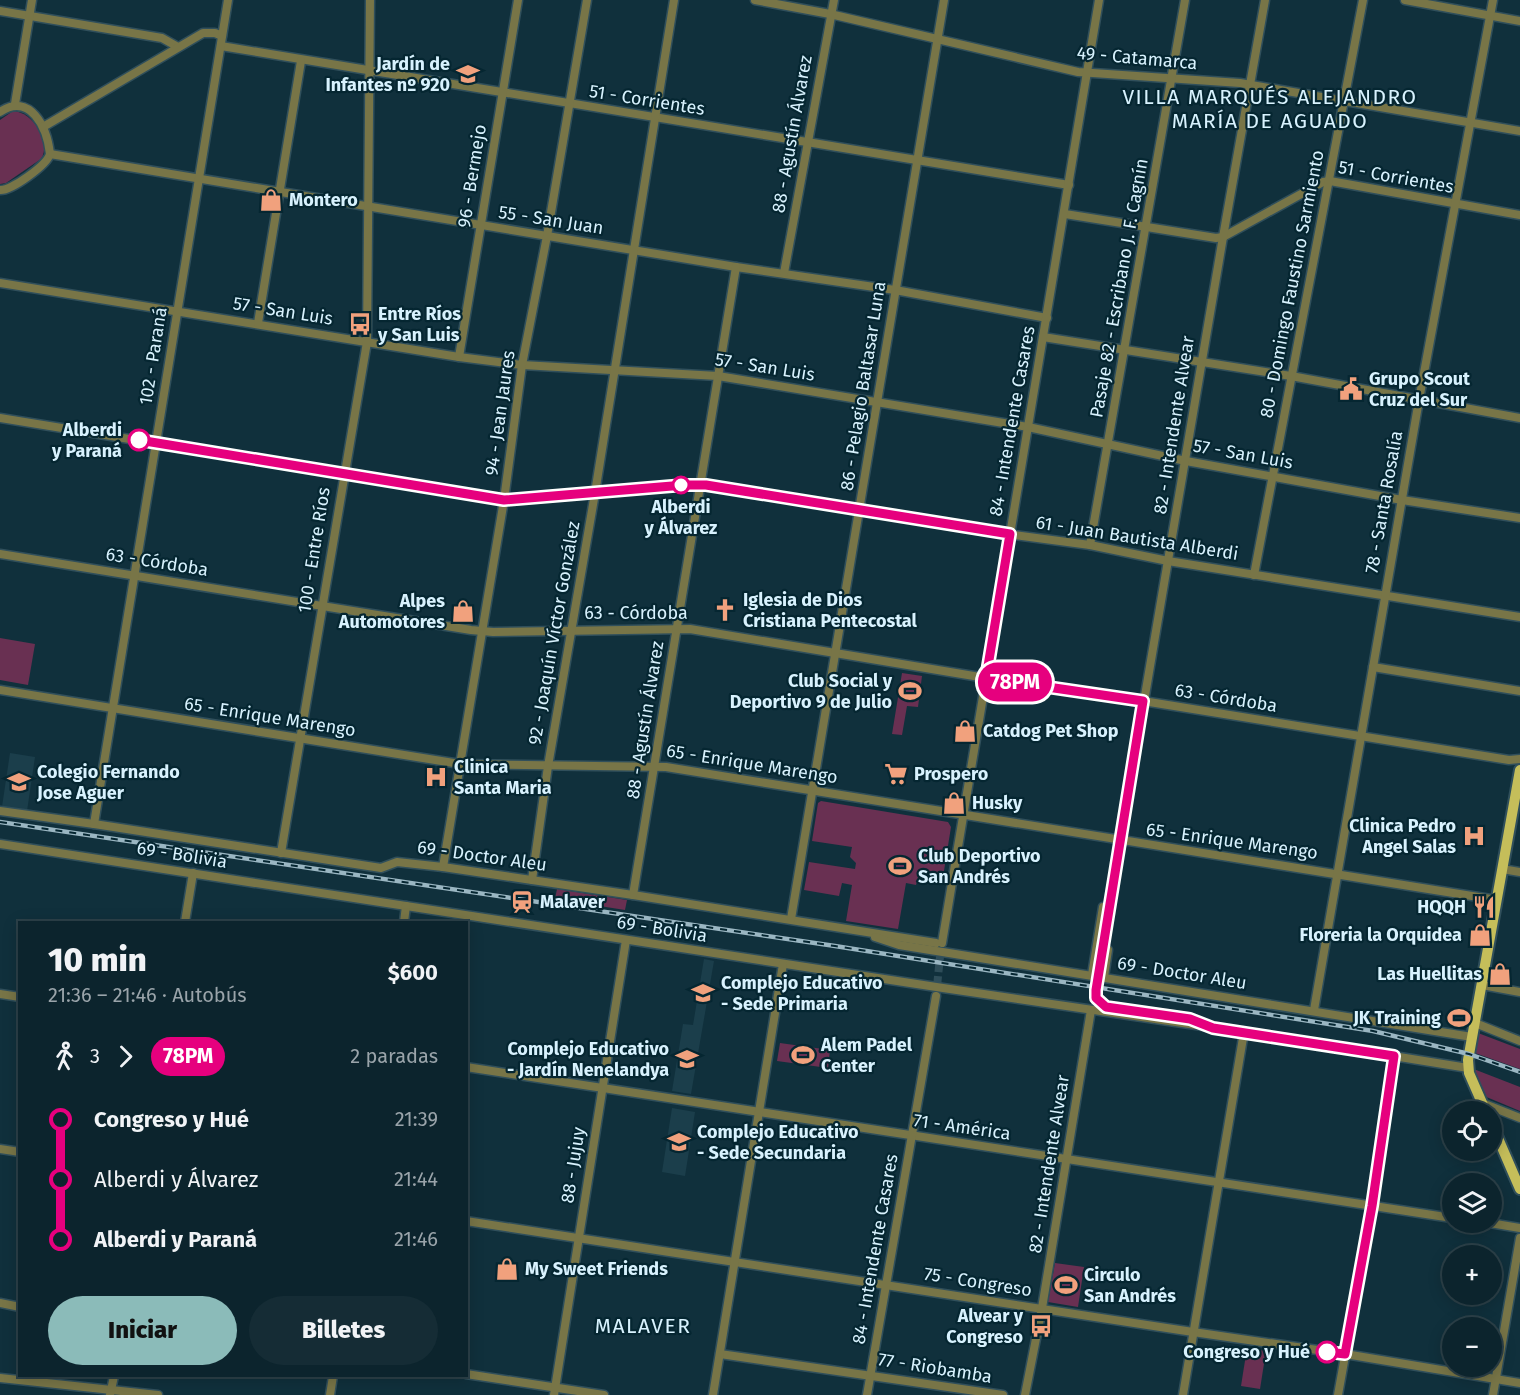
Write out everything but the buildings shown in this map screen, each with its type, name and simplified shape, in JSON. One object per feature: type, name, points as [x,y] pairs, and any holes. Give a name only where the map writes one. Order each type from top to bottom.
[{"type":"main road","points":[[1482,1101],[1468,1068],[1520,770]]},
{"type":"main road","points":[[1502,1147],[1520,1189]]},
{"type":"street","points":[[15,104],[32,0]]},
{"type":"street","name":"102 - Paraná","points":[[94,824],[111,708],[228,0]]},
{"type":"street","name":"100 - Entre Ríos","points":[[281,853],[367,342],[370,0]]},
{"type":"street","name":"96 - Bermejo","points":[[459,357],[518,0]]},
{"type":"street","name":"94 - Jean Jaures","points":[[443,867],[504,500],[522,365],[547,236],[587,0]]},
{"type":"street","name":"92 - Joaquín Víctor González","points":[[532,880],[548,766],[595,493],[674,0]]},
{"type":"street","name":"49 - Catamarca","points":[[755,0],[830,14],[1088,73],[1251,84],[1520,130]]},
{"type":"street","name":"88 - Agustín Álvarez","points":[[784,273],[834,0]]},
{"type":"street","name":"86 - Pelagio Baltasar Luna","points":[[791,919],[944,0]]},
{"type":"street","name":"84 - Intendente Casares","points":[[939,947],[1065,214],[1099,0]]},
{"type":"street","name":"Pasaje 82 - Escribano J. F. Cagnín","points":[[1090,545],[1185,0]]},
{"type":"street","name":"82 - Intendente Alvear","points":[[1098,975],[1111,863],[1118,855],[1265,0]]},
{"type":"street","name":"80 - Domingo Faustino Sarmiento","points":[[1254,574],[1363,0]]},
{"type":"street","points":[[1405,0],[1520,21]]},
{"type":"street","name":"78 - Santa Rosalía","points":[[1314,1010],[1384,597],[1493,0]]},
{"type":"street","points":[[0,11],[162,38],[178,47]]},
{"type":"street","points":[[44,127],[203,33],[215,33],[222,36]]},
{"type":"street","name":"51 - Corrientes","points":[[221,46],[301,61],[370,70],[1069,185]]},
{"type":"street","points":[[258,323],[301,61]]},
{"type":"street","points":[[0,112],[15,104],[26,108],[44,127],[50,154],[45,162],[9,189],[0,190],[0,197]]},
{"type":"street","name":"55 - San Juan","points":[[50,154],[736,267],[895,290],[1047,318]]},
{"type":"street","name":"51 - Corrientes","points":[[1223,237],[1323,182],[1330,181],[1520,215]]},
{"type":"street","points":[[1065,214],[1216,238],[1223,237]]},
{"type":"street","name":"88 - Agustín Álvarez","points":[[633,895],[736,267]]},
{"type":"street","name":"57 - San Luis","points":[[0,283],[459,357],[522,365],[718,376],[1028,428],[1402,500],[1520,518]]},
{"type":"street","points":[[1043,337],[1291,376],[1520,418]]},
{"type":"street","name":"61 - Juan Bautista Alberdi","points":[[0,418],[504,500],[701,485],[1090,545],[1168,561],[1520,617]]},
{"type":"street","name":"63 - Córdoba","points":[[0,554],[482,631],[677,627],[1509,760],[1520,759]]},
{"type":"street","points":[[1373,667],[1520,691]]},
{"type":"street","name":"65 - Enrique Marengo","points":[[0,690],[460,764],[655,766],[812,789],[1120,841],[1337,873],[1497,900]]},
{"type":"street","name":"69 - Doctor Aleu","points":[[0,811],[381,868],[397,862],[443,867],[791,919],[1098,975],[1472,1037]]},
{"type":"street","name":"69 - Bolivia","points":[[0,844],[1468,1068]]},
{"type":"street","points":[[1503,869],[1520,872]]},
{"type":"street","points":[[185,921],[193,873]]},
{"type":"street","points":[[404,921],[406,906]]},
{"type":"street","name":"88 - Jujuy","points":[[555,1391],[626,940]]},
{"type":"street","points":[[713,1395],[783,964]]},
{"type":"street","points":[[1482,985],[1520,992]]},
{"type":"street","name":"84 - Intendente Casares","points":[[917,1109],[914,1094],[932,986]]},
{"type":"street","name":"84 - Intendente Casares","points":[[917,1109],[924,1094],[943,988]]},
{"type":"street","points":[[0,994],[18,998]]},
{"type":"street","name":"84 - Intendente Casares","points":[[867,1395],[936,996]]},
{"type":"street","name":"69 - Bolivia","points":[[1098,1001],[1106,1007],[1190,1019],[1213,1028]]},
{"type":"street","name":"82 - Intendente Alvear","points":[[1025,1395],[1042,1308],[1091,1010]]},
{"type":"street","points":[[1475,1023],[1520,1041]]},
{"type":"street","points":[[1183,1395],[1244,1032]]},
{"type":"street","points":[[1338,1395],[1372,1206],[1394,1056]]},
{"type":"street","name":"71 - América","points":[[468,1067],[1442,1216]]},
{"type":"street","points":[[1502,1112],[1520,1118]]},
{"type":"street","points":[[0,1149],[18,1152]]},
{"type":"street","name":"75 - Congreso","points":[[468,1221],[1345,1354],[1520,1383]]},
{"type":"street","points":[[1502,1225],[1520,1228]]},
{"type":"street","points":[[1493,1395],[1520,1238]]},
{"type":"street","points":[[0,1304],[18,1307]]},
{"type":"street","name":"77 - Riobamba","points":[[720,1354],[1003,1395]]},
{"type":"street","points":[[468,1374],[555,1391],[604,1395]]},
{"type":"street","points":[[111,1392],[114,1377]]},
{"type":"street","points":[[330,1395],[333,1377]]},
{"type":"street","points":[[0,1378],[111,1392],[158,1395]]},
{"type":"shaded area","points":[[13,111],[34,122],[42,137],[44,152],[41,159],[6,183],[0,184],[0,120]]},
{"type":"shaded area","points":[[0,638],[35,644],[28,685],[0,680]]},
{"type":"shaded area","name":"Club Social y Deportivo 9 de Julio","points":[[902,673],[922,676],[918,707],[907,706],[902,735],[892,734]]},
{"type":"shaded area","name":"Colegio Fernando Jose Aguer","points":[[10,753],[35,757],[27,811],[2,807]]},
{"type":"shaded area","name":"Club Deportivo San Andrés","points":[[821,801],[948,822],[951,827],[943,877],[919,873],[916,885],[906,883],[898,929],[846,921],[852,885],[842,883],[839,896],[804,890],[809,862],[855,869],[856,863],[850,857],[852,847],[812,841],[818,803]]},
{"type":"shaded area","points":[[557,889],[627,900],[625,910],[555,899]]},
{"type":"shaded area","name":"Complejo Educativo - Jardín Nenelandya","points":[[704,959],[714,961],[691,1094],[672,1091],[683,1024],[693,1025]]},
{"type":"shaded area","points":[[1478,1033],[1520,1049],[1520,1069],[1475,1053]]},
{"type":"shaded area","name":"Alem Padel Center","points":[[780,1043],[830,1050],[828,1068],[777,1061]]},
{"type":"shaded area","points":[[1471,1068],[1520,1087],[1520,1111],[1502,1104],[1502,1101],[1484,1096]]},
{"type":"shaded area","name":"Complejo Educativo - Sede Secundaria","points":[[672,1108],[695,1112],[685,1176],[662,1172]]},
{"type":"shaded area","name":"Circulo San Andrés","points":[[1055,1263],[1084,1267],[1078,1307],[1048,1302]]},
{"type":"shaded area","points":[[1247,1348],[1266,1351],[1260,1389],[1241,1386]]},
{"type":"tunnel","points":[[936,996],[941,947]]},
{"type":"tunnel","points":[[1098,972],[1095,993],[1098,1001]]},
{"type":"railway","points":[[0,822],[835,946],[1373,1031],[1469,1054],[1520,1072]]},
{"type":"bus line","name":"78PM","points":[[139,440],[504,500],[706,485],[1010,534],[986,678],[1143,701],[1096,990],[1098,1001],[1106,1007],[1190,1019],[1213,1028],[1394,1056],[1372,1206],[1345,1354],[1327,1352]]},
{"type":"place","name":"Jardín de Infantes nº 920","points":[[468,74]]},
{"type":"place","name":"Montero","points":[[271,200]]},
{"type":"place","name":"Entre Ríos y San Luis","points":[[360,324]]},
{"type":"place","name":"Grupo Scout Cruz del Sur","points":[[1351,389]]},
{"type":"place","name":"Alberdi y Paraná","points":[[139,440]]},
{"type":"place","name":"Alberdi y Álvarez","points":[[681,485]]},
{"type":"place","name":"Iglesia de Dios Cristiana Pentecostal","points":[[725,610]]},
{"type":"place","name":"Alpes Automotores","points":[[463,611]]},
{"type":"place","name":"Club Social y Deportivo 9 de Julio","points":[[910,691]]},
{"type":"place","name":"Catdog Pet Shop","points":[[965,731]]},
{"type":"place","name":"Prospero","points":[[896,774]]},
{"type":"place","name":"Clinica Santa Maria","points":[[436,777]]},
{"type":"place","name":"Colegio Fernando Jose Aguer","points":[[19,782]]},
{"type":"place","name":"Husky","points":[[954,803]]},
{"type":"place","name":"Clinica Pedro Angel Salas","points":[[1474,836]]},
{"type":"place","name":"Club Deportivo San Andrés","points":[[900,866]]},
{"type":"place","name":"Malaver","points":[[522,902]]},
{"type":"place","name":"HQQH","points":[[1484,907]]},
{"type":"place","name":"Floreria la Orquidea","points":[[1480,935]]},
{"type":"place","name":"Las Huellitas","points":[[1500,974]]},
{"type":"place","name":"Complejo Educativo - Sede Primaria","points":[[703,993]]},
{"type":"place","name":"JK Training","points":[[1459,1018]]},
{"type":"place","name":"Alem Padel Center","points":[[803,1055]]},
{"type":"place","name":"Complejo Educativo - Jardín Nenelandya","points":[[687,1059]]},
{"type":"place","name":"Complejo Educativo - Sede Secundaria","points":[[679,1142]]},
{"type":"place","name":"My Sweet Friends","points":[[507,1269]]},
{"type":"place","name":"Circulo San Andrés","points":[[1066,1285]]},
{"type":"place","name":"Alvear y Congreso","points":[[1041,1326]]},
{"type":"place","name":"Congreso y Hué","points":[[1327,1352]]},
{"type":"district","name":"VILLA MARQUÉS ALEJANDRO MARÍA DE AGUADO","points":[[1270,109]]},
{"type":"district","name":"MALAVER","points":[[643,1326]]}]
